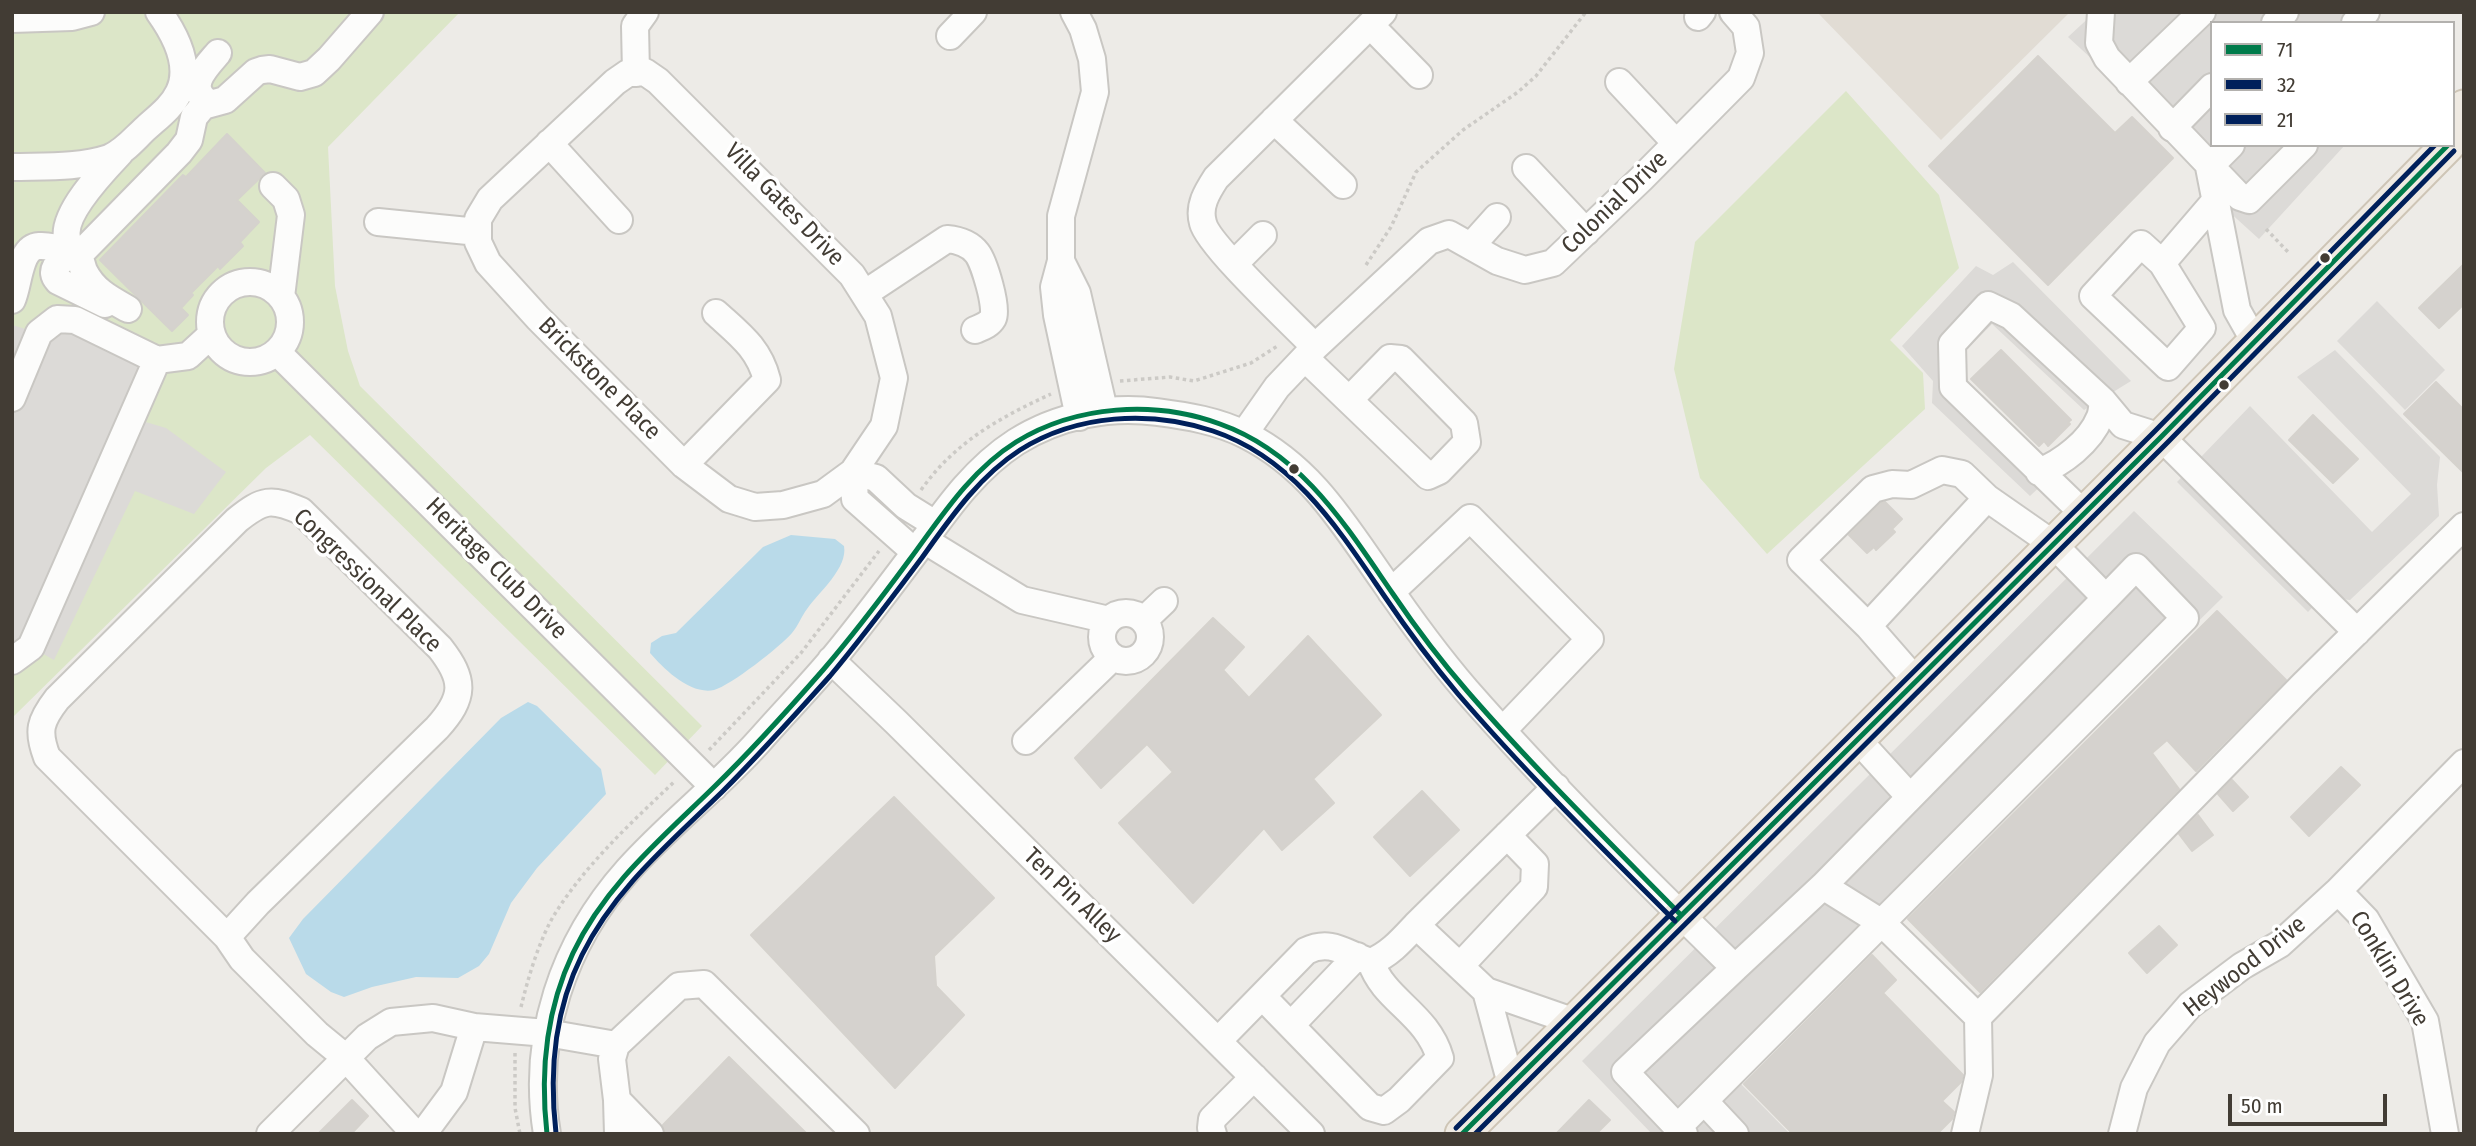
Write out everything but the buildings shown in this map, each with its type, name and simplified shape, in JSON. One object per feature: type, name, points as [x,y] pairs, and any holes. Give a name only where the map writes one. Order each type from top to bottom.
[{"type":"main road","points":[[2455,129],[2458,113],[2464,107]]},
{"type":"main road","points":[[1461,1134],[2161,437],[2446,147]]},
{"type":"street","points":[[12,19],[72,17],[90,12]]},
{"type":"street","points":[[159,12],[176,40],[192,111],[202,110],[225,100],[256,72],[262,70],[271,69],[300,77],[314,73],[370,12]]},
{"type":"street","points":[[950,36],[973,12]]},
{"type":"street","points":[[1074,12],[1083,29],[1091,59],[1095,92],[1061,216],[1061,261],[1054,287],[1057,315],[1092,395],[1141,410],[1190,416],[1217,423],[1244,434],[1287,461],[1322,493],[1433,650],[1503,730],[1735,968]]},
{"type":"street","name":"Colonial Drive","points":[[1244,434],[1307,345],[1429,241],[1449,234],[1497,261],[1525,270],[1553,263],[1741,78],[1750,53],[1746,27],[1733,12]]},
{"type":"street","points":[[2101,12],[2099,43],[2107,58],[2240,197],[2249,200],[2302,147]]},
{"type":"street","points":[[2129,82],[2202,12]]},
{"type":"street","points":[[378,222],[478,232],[478,219],[490,199],[615,82],[628,73],[636,73],[632,18]]},
{"type":"street","points":[[1349,400],[1390,358],[1401,359],[1464,423],[1467,442],[1439,471],[1428,476],[1349,400],[1307,345],[1216,245],[1203,224],[1203,199],[1216,178],[1377,18],[1419,75]]},
{"type":"street","points":[[80,202],[99,176],[218,53]]},
{"type":"street","name":"Villa Gates Drive","points":[[636,73],[645,72],[658,81],[720,140],[852,275],[878,316],[894,378],[884,426],[853,472]]},
{"type":"street","points":[[1619,82],[1676,144]]},
{"type":"street","points":[[2172,128],[2210,89]]},
{"type":"street","points":[[57,319],[55,309],[81,264],[189,141],[202,110]]},
{"type":"street","points":[[1274,120],[1343,184]]},
{"type":"street","points":[[549,143],[619,220]]},
{"type":"street","points":[[12,167],[73,164],[111,157],[126,147]]},
{"type":"street","points":[[2209,167],[2229,147]]},
{"type":"street","points":[[73,164],[82,176],[81,264]]},
{"type":"street","points":[[2209,167],[2237,310],[2255,342]]},
{"type":"street","points":[[1527,168],[1586,232]]},
{"type":"street","points":[[273,186],[286,199],[291,215],[281,297]]},
{"type":"street","points":[[2162,263],[2216,200]]},
{"type":"street","points":[[1471,246],[1497,217]]},
{"type":"street","name":"Brickstone Place","points":[[478,232],[478,242],[488,263],[538,318],[684,465],[729,499],[755,507],[783,505],[823,494],[853,472]]},
{"type":"street","points":[[1234,264],[1263,235]]},
{"type":"street","points":[[864,294],[947,239],[956,240],[976,253],[993,301],[992,320],[975,330]]},
{"type":"street","points":[[12,300],[25,246],[53,240],[81,264],[122,312],[134,304]]},
{"type":"street","points":[[244,283],[258,283],[271,288],[281,297],[288,308],[291,322],[289,335],[277,352],[262,361],[249,363],[226,354],[217,345],[210,320],[213,307],[232,287],[244,283]]},
{"type":"street","points":[[2084,514],[1953,387],[1952,344],[1987,305],[2011,316],[2103,401],[2123,425],[2161,437],[2357,632]]},
{"type":"street","points":[[684,465],[767,380],[762,362],[753,348],[716,313]]},
{"type":"street","points":[[12,398],[39,333],[57,319],[75,320],[157,360],[188,356],[212,334]]},
{"type":"street","name":"Heritage Club Drive","points":[[277,352],[714,787]]},
{"type":"street","points":[[12,661],[31,647],[157,360]]},
{"type":"street","points":[[547,1134],[543,1080],[553,1001],[568,962],[608,894],[629,869],[753,748],[831,660],[967,485],[1015,443],[1040,429],[1079,417],[1092,395]]},
{"type":"street","points":[[2039,472],[2058,464],[2086,437],[2100,417],[2103,401]]},
{"type":"street","points":[[1916,681],[1868,626],[1801,560],[1873,489],[1892,484],[1911,485],[1942,470],[1962,474],[1987,498],[2053,544],[2106,598]]},
{"type":"street","points":[[925,538],[909,508],[876,478],[853,472],[855,499],[892,533],[925,538],[1022,600],[1109,620]]},
{"type":"street","points":[[1868,626],[1987,498]]},
{"type":"street","name":"Congressional Place","points":[[228,937],[258,903],[437,728],[451,713],[458,693],[455,668],[440,648],[301,511],[279,502],[256,505],[237,520],[57,699],[44,716],[40,739],[47,757],[228,937],[242,959],[317,1034],[345,1057],[415,1134]]},
{"type":"street","points":[[1391,592],[1470,518],[1590,639],[1503,730]]},
{"type":"street","points":[[1978,1017],[2464,526]]},
{"type":"street","points":[[2136,567],[2185,618],[1704,1101],[1681,1130],[1625,1072],[1823,886],[2106,598],[2136,567]]},
{"type":"street","points":[[1144,620],[1164,601]]},
{"type":"street","points":[[1130,613],[1144,620],[1151,634],[1148,649],[1143,655],[1128,661],[1112,656],[1103,643],[1104,626],[1109,620],[1115,615],[1130,613]]},
{"type":"street","points":[[1026,741],[1112,656]]},
{"type":"street","name":"Ten Pin Alley","points":[[831,660],[1311,1134]]},
{"type":"street","points":[[1857,739],[1910,797]]},
{"type":"street","name":"Heywood Drive","points":[[2122,1134],[2134,1088],[2157,1043],[2190,1005],[2242,965],[2280,944],[2338,891],[2464,763]]},
{"type":"street","points":[[1291,1025],[1364,959],[1383,957],[1396,946],[1556,787]]},
{"type":"street","points":[[1460,967],[1534,887],[1535,864],[1507,835]]},
{"type":"street","points":[[1823,886],[1882,923],[1978,1017],[1979,1075],[1965,1134]]},
{"type":"street","name":"Conklin Drive","points":[[2338,891],[2366,920],[2425,1021],[2445,1134]]},
{"type":"street","points":[[1416,925],[1486,991],[1574,1022]]},
{"type":"street","points":[[1211,1034],[1262,996],[1306,951],[1315,947],[1339,947],[1364,959],[1376,976],[1429,1031],[1440,1058],[1399,1100],[1384,1111],[1370,1107],[1262,996]]},
{"type":"street","points":[[618,1134],[612,1059],[616,1045],[679,986],[704,984],[856,1134]]},
{"type":"street","points":[[1486,991],[1511,1084]]},
{"type":"street","points":[[270,1134],[345,1057],[367,1037],[391,1023],[433,1018],[474,1027],[547,1033],[616,1045]]},
{"type":"street","points":[[423,1134],[454,1093],[474,1027]]},
{"type":"street","points":[[1213,1134],[1212,1119],[1254,1077]]},
{"type":"street","points":[[617,1100],[650,1134]]},
{"type":"street","points":[[1704,1101],[1735,1134]]},
{"type":"path","points":[[1362,272],[1391,227],[1416,172],[1463,130],[1518,92],[1536,76],[1586,12]]},
{"type":"path","points":[[2266,229],[2290,254]]},
{"type":"path","points":[[909,508],[957,448],[1003,416],[1058,391],[1092,395],[1130,380],[1170,377],[1194,381],[1307,345]]},
{"type":"path","points":[[520,1134],[515,1108],[520,1012],[529,976],[554,914],[580,877],[722,738],[801,653],[892,533]]},
{"type":"shaded area","points":[[1817,12],[2070,12],[1941,140]]},
{"type":"shaded area","points":[[2095,12],[2375,12],[2380,21],[2210,21],[2210,147],[2343,147],[2259,239],[2216,200],[2209,167],[2068,37]]},
{"type":"shaded area","points":[[2013,262],[2131,381],[2084,410],[1992,324],[1961,355],[1971,392],[2047,480],[2030,496],[1932,403],[1933,381],[1902,346],[1976,266],[1993,275]]},
{"type":"shaded area","points":[[2377,301],[2445,370],[2405,410],[2337,341]]},
{"type":"shaded area","points":[[57,319],[157,360],[132,418],[166,428],[226,472],[194,514],[135,491],[54,660],[31,647],[12,661],[12,325],[39,333]]},
{"type":"shaded area","points":[[2335,350],[2440,457],[2437,485],[2439,516],[2350,600],[2322,597],[2308,612],[2177,482],[2250,406],[2372,532],[2411,494],[2297,377]]},
{"type":"shaded area","points":[[2134,511],[2223,597],[1735,1078],[1790,1134],[1652,1134],[1582,1061]]},
{"type":"green space","points":[[12,12],[460,12],[328,147],[335,286],[348,351],[360,386],[702,726],[655,775],[310,435],[266,468],[12,718]]},
{"type":"green space","points":[[1846,91],[1939,195],[1959,268],[1890,340],[1923,373],[1925,409],[1767,554],[1700,478],[1674,369],[1695,242]]},
{"type":"water","points":[[791,535],[835,539],[844,546],[844,554],[832,579],[807,609],[792,633],[777,647],[731,681],[714,690],[705,691],[678,679],[650,653],[651,643],[662,636],[676,633],[763,547]]},
{"type":"water","points":[[528,702],[537,706],[601,769],[606,794],[537,868],[511,903],[489,954],[479,966],[458,978],[416,977],[372,987],[344,997],[331,992],[306,974],[289,938],[303,919],[501,718]]},
{"type":"transit line","name":"21","points":[[1456,1128],[2155,431],[2433,147]]},
{"type":"transit line","name":"71","points":[[1462,1134],[2161,437],[2446,147]]},
{"type":"transit line","name":"32","points":[[1475,1134],[2167,443],[2454,151]]},
{"type":"transit line","name":"71","points":[[547,1134],[544,1088],[551,1019],[573,953],[601,906],[636,864],[743,758],[823,670],[971,480],[1016,442],[1064,420],[1090,414],[1143,409],[1195,416],[1249,437],[1275,453],[1320,494],[1420,632],[1493,721],[1681,915]]},
{"type":"transit line","name":"32","points":[[556,1133],[554,1065],[565,998],[582,955],[611,908],[645,867],[737,777],[830,676],[978,486],[1020,450],[1065,429],[1090,423],[1139,418],[1189,424],[1242,443],[1291,478],[1332,522],[1411,634],[1458,694],[1537,781],[1675,921]]}]
